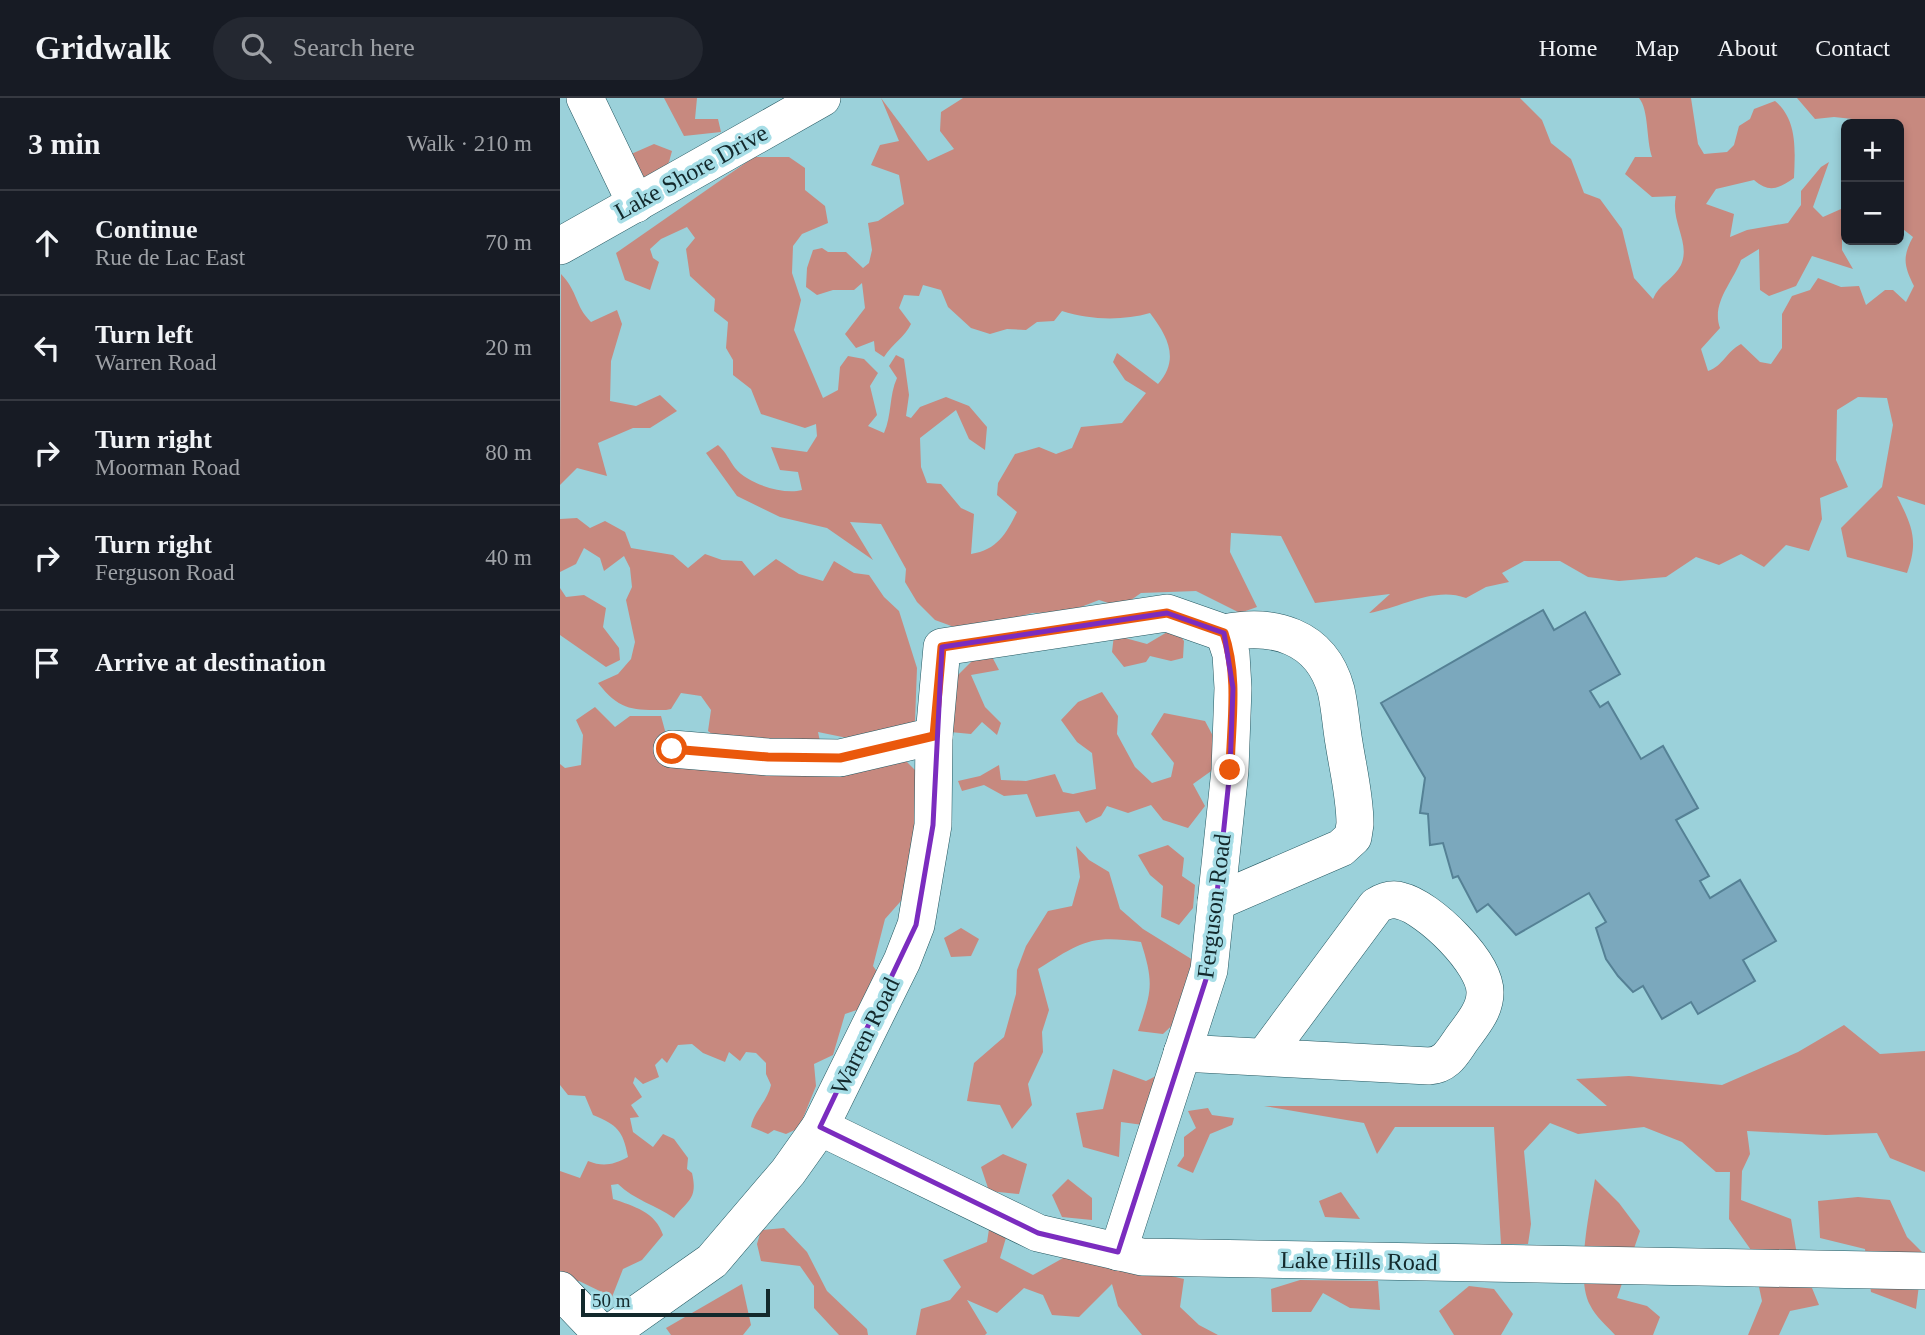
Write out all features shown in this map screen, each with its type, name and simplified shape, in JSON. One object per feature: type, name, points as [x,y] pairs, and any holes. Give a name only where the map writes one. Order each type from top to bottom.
[{"type":"street","points":[[585,98],[636,204]]},
{"type":"street","name":"Lake Shore Drive","points":[[560,246],[822,98]]},
{"type":"street","name":"Warren Road","points":[[605,1335],[712,1261],[788,1172],[820,1126],[902,961],[916,925],[933,825],[934,736],[942,647],[1167,613],[1224,633]]},
{"type":"street","points":[[1216,902],[1341,848],[1353,837],[1355,824],[1335,687],[1318,656],[1300,640],[1282,632],[1248,628],[1224,633]]},
{"type":"street","name":"Ferguson Road","points":[[1118,1252],[1209,970],[1230,770],[1231,654],[1224,633]]},
{"type":"street","points":[[672,749],[768,757],[840,758],[934,736]]},
{"type":"street","points":[[1182,1053],[1264,1057],[1437,1065],[1449,1058],[1478,1016],[1485,994],[1481,975],[1469,953],[1446,931],[1406,902],[1385,901],[1376,906],[1264,1057]]},
{"type":"street","name":"Lake Hills Road","points":[[820,1126],[1038,1233],[1142,1257],[1925,1271]]},
{"type":"street","points":[[560,1290],[605,1335]]},
{"type":"highlighted area","points":[[1167,613],[1224,633],[1233,688],[1230,770],[1209,970],[1118,1252],[1038,1233],[820,1127],[916,925],[933,825],[942,647]]},
{"type":"shaded area","points":[[664,98],[697,98],[695,119],[718,119],[721,132],[684,136]]},
{"type":"shaded area","points":[[881,98],[928,161],[954,149],[940,131],[941,112],[963,98],[1520,98],[1542,120],[1551,143],[1571,159],[1584,193],[1600,199],[1622,229],[1634,278],[1653,299],[1681,265],[1684,248],[1676,215],[1676,196],[1652,197],[1625,174],[1635,157],[1652,157],[1644,110],[1639,98],[1691,98],[1698,144],[1704,154],[1727,152],[1734,145],[1739,126],[1750,119],[1754,109],[1775,101],[1788,117],[1791,127],[1794,178],[1774,188],[1764,187],[1754,180],[1716,189],[1706,204],[1734,214],[1730,237],[1747,230],[1788,223],[1801,205],[1801,191],[1821,167],[1829,162],[1813,207],[1823,217],[1841,209],[1842,250],[1853,269],[1812,256],[1796,286],[1769,296],[1760,290],[1759,249],[1741,260],[1718,310],[1720,328],[1701,349],[1708,371],[1718,366],[1741,344],[1760,362],[1771,364],[1782,348],[1782,314],[1792,296],[1810,290],[1818,278],[1841,287],[1859,286],[1866,305],[1885,290],[1893,290],[1906,302],[1914,286],[1906,262],[1907,250],[1913,237],[1904,230],[1904,119],[1815,119],[1797,98],[1925,98],[1925,505],[1897,496],[1912,533],[1913,551],[1907,573],[1847,557],[1841,528],[1882,487],[1893,425],[1887,398],[1858,397],[1837,410],[1836,460],[1848,487],[1820,498],[1822,519],[1809,551],[1786,545],[1764,567],[1741,554],[1719,565],[1696,557],[1666,577],[1619,581],[1588,577],[1560,561],[1524,561],[1502,573],[1509,582],[1486,587],[1466,598],[1454,595],[1430,596],[1369,613],[1390,594],[1315,603],[1281,536],[1231,533],[1230,552],[1257,607],[1240,613],[1196,591],[1141,593],[1121,607],[1099,600],[1068,612],[1032,613],[997,623],[976,635],[935,620],[917,602],[905,582],[906,569],[881,524],[850,522],[873,560],[827,528],[780,517],[737,496],[706,453],[718,445],[735,468],[748,479],[785,491],[802,490],[798,472],[780,470],[771,447],[807,452],[817,436],[816,424],[805,428],[761,414],[751,389],[733,375],[733,360],[726,348],[728,322],[714,311],[715,299],[690,276],[686,249],[695,238],[687,227],[661,239],[650,249],[653,258],[659,262],[650,290],[625,280],[616,253],[754,157],[789,157],[805,168],[805,190],[825,206],[828,223],[802,234],[793,246],[792,273],[801,300],[794,330],[823,398],[838,390],[840,367],[848,356],[864,359],[878,373],[870,386],[877,415],[868,426],[884,433],[897,378],[889,366],[896,355],[904,359],[909,395],[906,416],[911,418],[920,407],[946,397],[969,406],[987,427],[985,450],[969,439],[956,410],[920,438],[921,467],[927,483],[941,484],[961,508],[974,514],[971,554],[988,549],[1000,540],[1017,512],[997,495],[998,483],[1015,454],[1039,447],[1056,454],[1072,448],[1081,427],[1122,423],[1146,393],[1125,380],[1113,362],[1117,353],[1158,384],[1169,366],[1169,348],[1150,313],[1106,318],[1062,311],[1054,321],[1037,322],[1026,330],[1007,329],[990,334],[971,328],[948,307],[941,290],[923,285],[919,296],[904,295],[899,308],[911,324],[884,357],[875,351],[874,341],[856,348],[845,334],[865,308],[862,283],[854,290],[833,290],[817,295],[806,287],[807,268],[813,250],[822,248],[828,252],[846,252],[863,268],[869,263],[872,250],[868,223],[878,221],[904,204],[899,175],[871,165],[880,145],[899,141]]},
{"type":"shaded area","points":[[654,144],[672,151],[669,162],[650,188],[629,155]]},
{"type":"shaded area","points":[[561,274],[591,322],[617,310],[622,324],[611,361],[610,401],[636,406],[660,395],[677,411],[650,428],[633,428],[598,443],[607,476],[577,468],[560,485]]},
{"type":"shaded area","points":[[577,518],[590,528],[605,521],[625,532],[631,548],[673,555],[688,568],[705,554],[722,560],[742,561],[754,576],[776,559],[799,574],[823,581],[834,561],[854,573],[869,575],[884,597],[899,611],[917,668],[915,721],[911,736],[862,741],[818,732],[822,751],[719,740],[708,731],[711,710],[701,696],[681,693],[671,709],[666,710],[635,709],[620,704],[598,683],[618,674],[631,659],[635,642],[626,600],[632,587],[630,568],[624,556],[604,571],[600,558],[584,548],[576,564],[560,572],[560,519]]},
{"type":"shaded area","points":[[560,588],[566,597],[584,595],[606,608],[603,627],[619,648],[620,660],[606,667],[560,635]]},
{"type":"shaded area","points":[[1174,628],[1184,641],[1183,658],[1171,661],[1150,656],[1146,662],[1124,667],[1112,652],[1114,635],[1147,644]]},
{"type":"shaded area","points":[[989,651],[999,670],[971,675],[985,707],[1001,723],[997,735],[982,722],[971,734],[950,732],[950,683],[976,657]]},
{"type":"shaded area","points":[[1102,692],[1118,716],[1117,734],[1135,767],[1152,783],[1171,777],[1174,763],[1151,734],[1164,713],[1205,721],[1221,751],[1214,769],[1193,784],[1205,806],[1188,828],[1163,820],[1151,805],[1128,813],[1107,806],[1101,816],[1086,823],[1079,811],[1036,817],[1027,794],[1004,796],[984,785],[962,791],[958,781],[980,776],[999,765],[1001,780],[1026,781],[1055,774],[1063,792],[1073,794],[1096,789],[1092,753],[1077,742],[1061,720],[1078,702]]},
{"type":"shaded area","points":[[595,707],[615,727],[630,716],[661,716],[667,738],[905,760],[921,776],[908,893],[885,919],[873,966],[895,997],[845,1014],[833,1055],[814,1064],[816,1086],[799,1128],[786,1134],[774,1130],[768,1134],[751,1127],[771,1085],[766,1074],[766,1063],[756,1053],[746,1052],[740,1061],[729,1052],[725,1062],[703,1053],[692,1044],[678,1045],[667,1063],[662,1058],[655,1065],[659,1077],[643,1084],[635,1077],[633,1083],[642,1097],[631,1105],[639,1117],[630,1118],[633,1132],[653,1147],[663,1134],[674,1139],[688,1158],[687,1169],[692,1173],[694,1188],[693,1194],[674,1218],[618,1184],[611,1185],[613,1199],[649,1215],[660,1227],[663,1235],[642,1260],[623,1269],[612,1297],[579,1281],[564,1286],[560,1279],[560,1171],[580,1178],[588,1161],[608,1164],[628,1157],[624,1140],[618,1130],[593,1115],[585,1096],[568,1095],[560,1085],[560,764],[565,768],[581,765],[583,735],[576,720]]},
{"type":"shaded area","points":[[1168,845],[1184,858],[1182,876],[1195,885],[1193,908],[1179,925],[1161,917],[1163,886],[1150,875],[1138,855]]},
{"type":"shaded area","points":[[1076,846],[1089,860],[1109,872],[1120,909],[1143,929],[1193,960],[1186,1012],[1163,1034],[1138,1031],[1150,987],[1141,942],[1097,940],[1075,947],[1038,969],[1049,1010],[1042,1032],[1043,1052],[1028,1084],[1032,1105],[1012,1129],[1000,1105],[967,1101],[974,1063],[1004,1037],[1016,994],[1017,970],[1026,946],[1048,911],[1072,906],[1080,877]]},
{"type":"shaded area","points":[[961,928],[979,939],[971,956],[951,957],[944,938]]},
{"type":"shaded area","points":[[1844,1025],[1880,1054],[1925,1051],[1925,1172],[1890,1158],[1877,1133],[1826,1135],[1747,1131],[1750,1154],[1742,1171],[1741,1200],[1791,1219],[1796,1249],[1819,1305],[1790,1311],[1779,1335],[1748,1335],[1762,1301],[1751,1250],[1729,1219],[1730,1172],[1716,1172],[1682,1142],[1644,1127],[1578,1134],[1550,1123],[1524,1151],[1531,1224],[1528,1244],[1501,1244],[1494,1127],[1395,1127],[1377,1154],[1364,1123],[1264,1106],[1607,1106],[1576,1079],[1629,1076],[1722,1085],[1798,1052]]},
{"type":"shaded area","points":[[1113,1069],[1146,1081],[1162,1073],[1143,1125],[1121,1122],[1119,1157],[1083,1147],[1076,1113],[1103,1109]]},
{"type":"shaded area","points":[[1208,1108],[1212,1115],[1234,1118],[1232,1125],[1210,1134],[1193,1173],[1177,1166],[1184,1156],[1184,1137],[1196,1128],[1188,1111]]},
{"type":"shaded area","points":[[1003,1154],[1027,1164],[1019,1194],[989,1191],[981,1167]]},
{"type":"shaded area","points":[[1068,1179],[1092,1198],[1092,1220],[1062,1217],[1052,1195]]},
{"type":"shaded area","points":[[1595,1179],[1619,1203],[1640,1231],[1617,1298],[1647,1306],[1660,1317],[1653,1335],[1615,1335],[1590,1305],[1586,1293],[1584,1261]]},
{"type":"shaded area","points":[[1341,1192],[1360,1219],[1325,1217],[1319,1201]]},
{"type":"shaded area","points":[[1858,1197],[1890,1200],[1907,1237],[1923,1253],[1916,1309],[1871,1292],[1865,1249],[1820,1238],[1818,1201]]},
{"type":"shaded area","points":[[784,1228],[807,1252],[827,1291],[867,1329],[868,1335],[839,1335],[814,1308],[814,1286],[800,1266],[761,1261],[757,1244],[761,1230]]},
{"type":"shaded area","points":[[989,1229],[1008,1231],[1000,1258],[1033,1275],[1072,1253],[1103,1267],[1142,1269],[1184,1279],[1180,1307],[1199,1325],[1218,1335],[1142,1335],[1118,1306],[1112,1284],[1079,1317],[1052,1315],[1043,1295],[1024,1288],[997,1313],[967,1300],[987,1333],[985,1335],[916,1335],[921,1309],[950,1300],[961,1287],[943,1260],[987,1242]]},
{"type":"shaded area","points":[[1300,1280],[1378,1281],[1380,1310],[1350,1308],[1323,1293],[1311,1312],[1272,1312],[1271,1289]]},
{"type":"shaded area","points":[[742,1284],[751,1325],[743,1335],[671,1335],[666,1328]]},
{"type":"shaded area","points":[[1469,1286],[1494,1289],[1513,1314],[1501,1335],[1454,1335],[1439,1311]]},
{"type":"building","points":[[1543,610],[1554,630],[1585,612],[1620,674],[1590,691],[1600,707],[1608,702],[1641,759],[1663,746],[1698,808],[1676,820],[1709,876],[1700,881],[1710,898],[1740,880],[1776,941],[1743,960],[1755,981],[1698,1014],[1691,1002],[1662,1019],[1643,986],[1633,992],[1618,976],[1606,959],[1596,928],[1606,922],[1589,893],[1516,935],[1488,904],[1477,912],[1458,876],[1453,878],[1443,843],[1430,845],[1428,814],[1420,813],[1425,778],[1381,703]]},
{"type":"route","points":[[672,749],[768,757],[840,758],[934,736],[942,647],[1167,613],[1224,633],[1231,654],[1233,688],[1230,770]]}]
